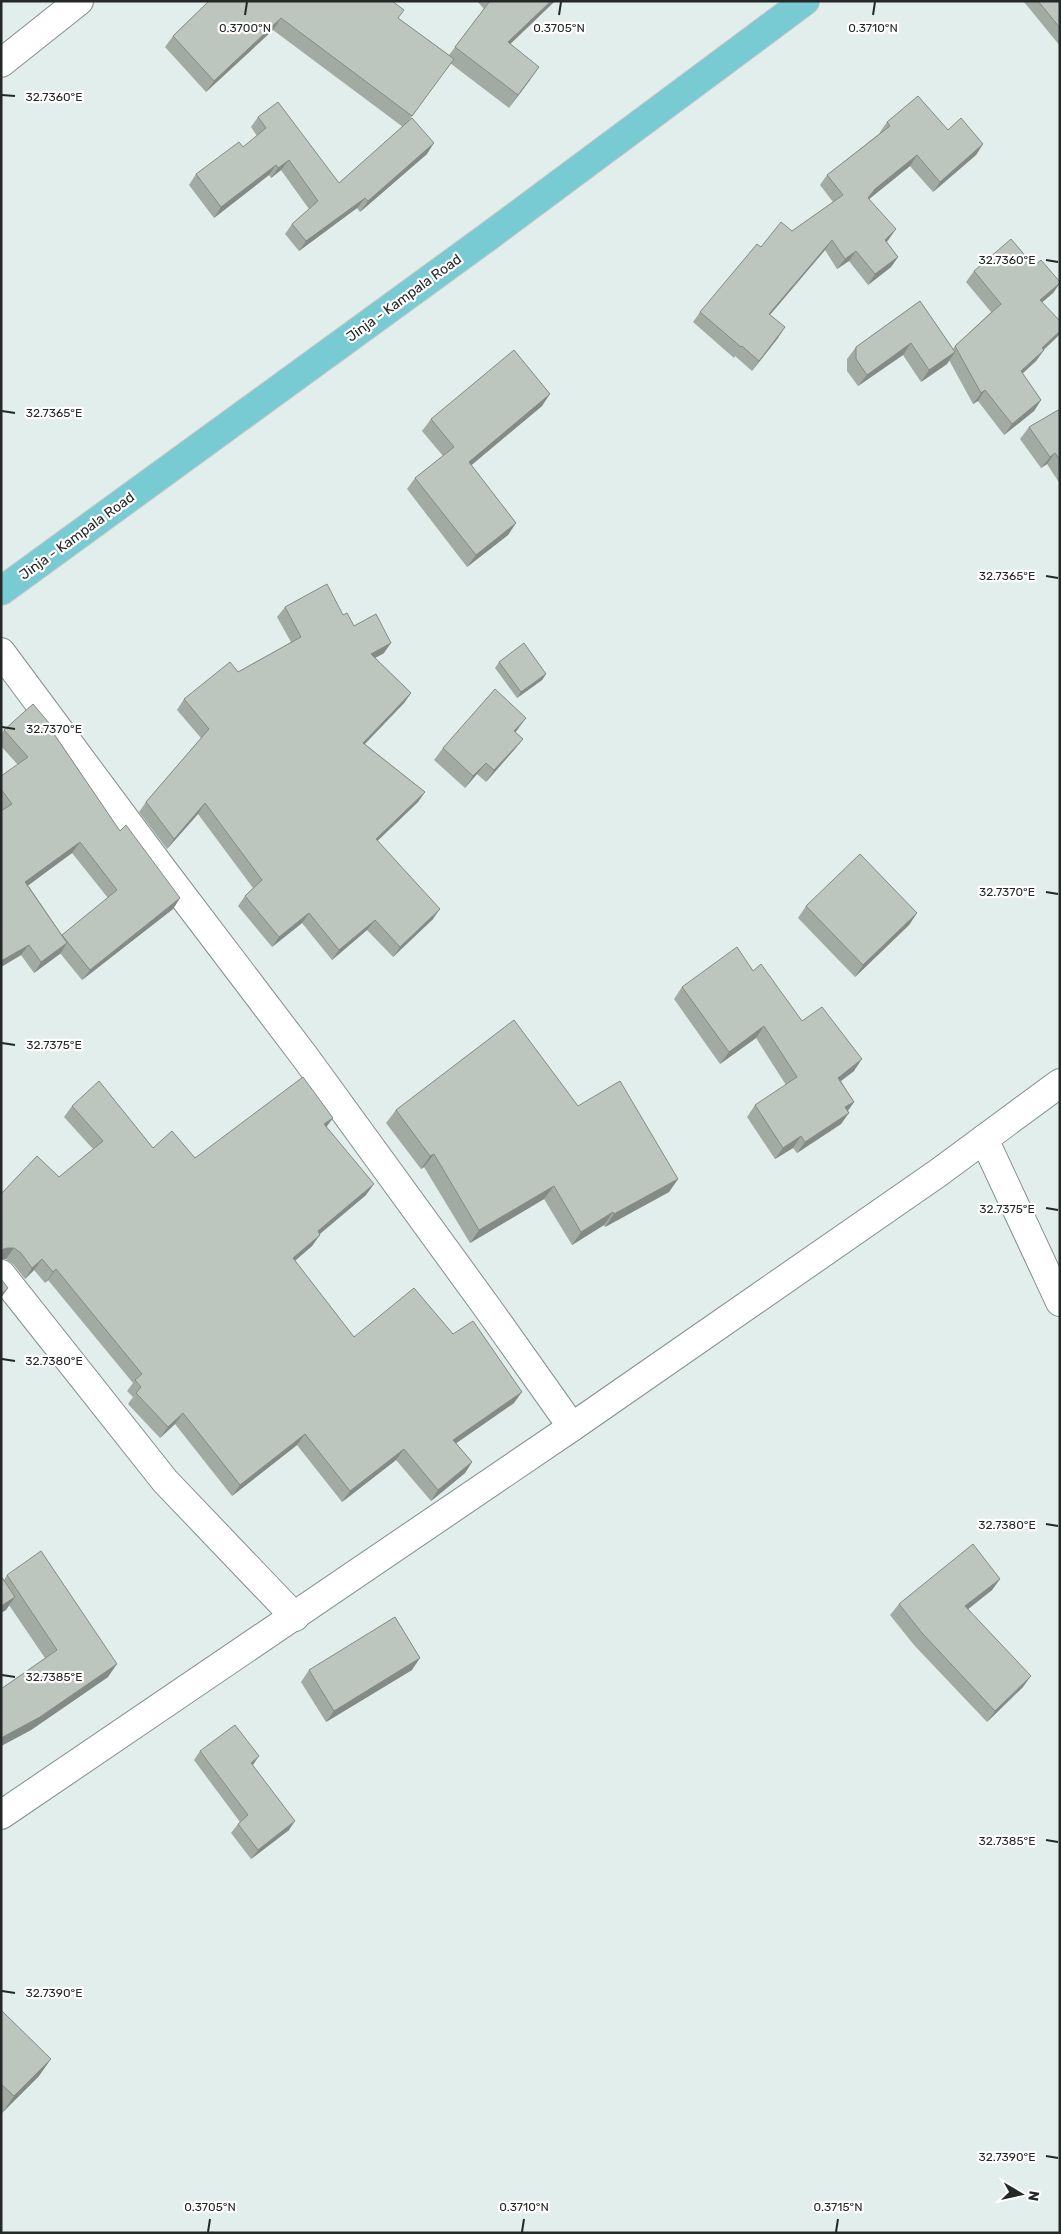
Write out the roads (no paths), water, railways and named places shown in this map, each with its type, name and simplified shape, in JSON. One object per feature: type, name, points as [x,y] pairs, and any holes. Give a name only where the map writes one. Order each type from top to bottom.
[{"type":"highway","name":"Jinja - Kampala Road","points":[[1,591],[489,236],[806,1]]},
{"type":"street","points":[[1,63],[78,1]]},
{"type":"street","points":[[1,652],[157,863],[305,1057],[484,1302],[572,1427]]},
{"type":"street","points":[[1,1815],[572,1427],[984,1139],[1060,1083]]},
{"type":"street","points":[[984,1139],[1060,1302]]},
{"type":"street","points":[[1,1274],[165,1481],[295,1617]]}]
